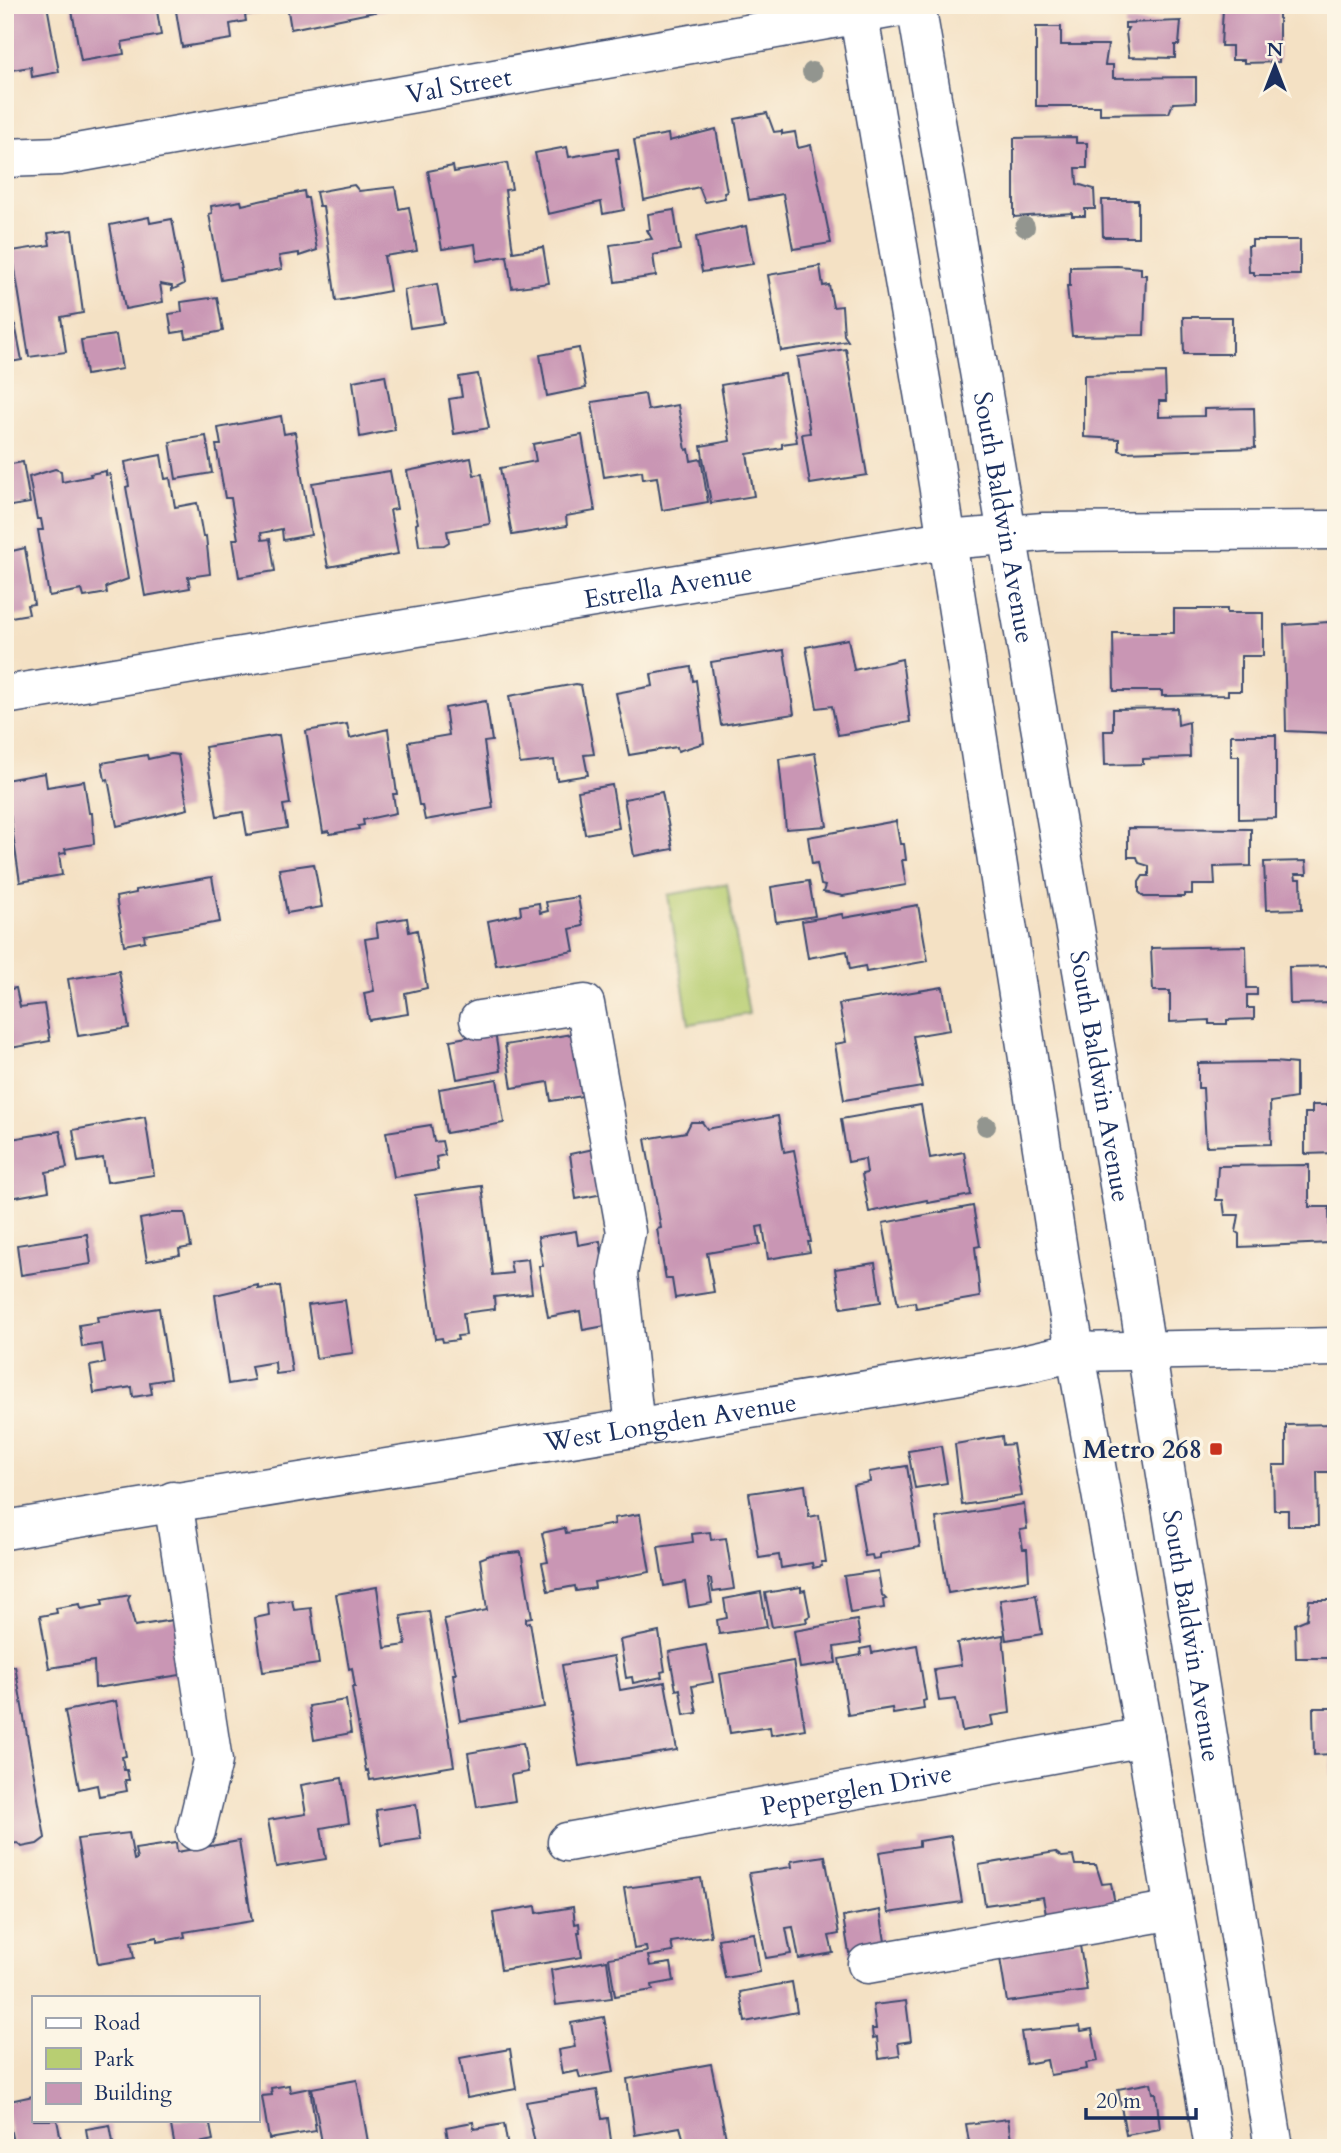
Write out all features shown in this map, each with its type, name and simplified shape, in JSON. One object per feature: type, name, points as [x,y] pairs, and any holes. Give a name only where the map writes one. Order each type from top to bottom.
[{"type":"main road","name":"Val Street","points":[[5,158],[60,156],[858,11],[911,5]]},
{"type":"main road","name":"South Baldwin Avenue","points":[[916,5],[1127,1231],[1274,2148]]},
{"type":"main road","points":[[858,11],[932,439],[945,540],[1076,1352],[1145,1737],[1214,2148]]},
{"type":"main road","name":"Estrella Avenue","points":[[5,695],[945,540],[1005,533],[1336,530]]},
{"type":"main road","points":[[479,1020],[586,1004],[626,1233],[618,1274],[635,1427]]},
{"type":"main road","name":"West Longden Avenue","points":[[5,1530],[1015,1366],[1076,1352],[1336,1347]]},
{"type":"main road","points":[[173,1501],[213,1761],[197,1831]]},
{"type":"main road","name":"Pepperglen Drive","points":[[567,1842],[1145,1737]]},
{"type":"main road","points":[[867,1964],[1174,1910]]},
{"type":"green space","points":[[727,884],[749,1014],[689,1024],[668,895]]},
{"type":"building","points":[[5,5],[47,5],[59,72],[32,77],[31,67],[5,71]]},
{"type":"building","points":[[71,5],[156,5],[161,35],[122,42],[124,54],[81,61]]},
{"type":"building","points":[[175,5],[259,5],[260,13],[245,15],[246,21],[230,24],[232,39],[182,47]]},
{"type":"building","points":[[287,5],[388,5],[389,9],[291,29]]},
{"type":"building","points":[[1279,7],[1279,62],[1244,63],[1244,60],[1232,60],[1232,46],[1221,46],[1223,8]]},
{"type":"building","points":[[1181,21],[1175,58],[1129,57],[1126,32],[1128,28],[1125,28],[1125,23]]},
{"type":"building","points":[[1036,27],[1061,27],[1061,45],[1108,45],[1105,65],[1113,65],[1113,78],[1196,77],[1196,102],[1173,103],[1169,113],[1100,114],[1100,106],[1036,106]]},
{"type":"building","points":[[767,113],[774,132],[795,132],[798,148],[811,145],[831,243],[793,249],[783,194],[749,200],[735,119]]},
{"type":"building","points":[[716,129],[727,192],[724,193],[725,198],[705,202],[699,187],[644,200],[634,140],[668,134],[669,141]]},
{"type":"building","points":[[1076,137],[1076,143],[1087,143],[1087,168],[1076,168],[1077,184],[1094,189],[1095,209],[1085,209],[1085,216],[1072,216],[1072,213],[1014,217],[1014,138]]},
{"type":"building","points":[[567,147],[569,157],[618,149],[619,159],[616,159],[624,210],[603,214],[601,202],[548,214],[535,153]]},
{"type":"building","points":[[507,163],[512,189],[505,190],[513,252],[543,247],[549,283],[512,288],[507,256],[477,261],[475,244],[442,249],[428,171],[453,166],[454,172]]},
{"type":"building","points":[[354,185],[359,191],[395,187],[399,209],[409,207],[417,251],[384,256],[390,291],[336,301],[323,206],[319,206],[316,192]]},
{"type":"building","points":[[304,191],[305,198],[308,198],[317,250],[299,256],[299,253],[279,256],[282,269],[221,280],[209,214],[212,213],[211,206],[241,201],[242,205]]},
{"type":"building","points":[[1102,200],[1138,200],[1138,237],[1103,237]]},
{"type":"building","points":[[674,210],[680,250],[653,255],[656,276],[615,282],[610,245],[652,239],[647,230],[650,230],[648,214]]},
{"type":"building","points":[[149,217],[150,223],[172,219],[184,284],[172,290],[172,286],[160,284],[163,302],[125,309],[110,225]]},
{"type":"building","points":[[746,226],[753,264],[702,272],[696,237]]},
{"type":"building","points":[[72,230],[83,313],[61,317],[66,352],[29,357],[12,251],[50,245],[48,233]]},
{"type":"building","points":[[1252,240],[1300,240],[1300,275],[1254,275],[1254,272],[1249,272],[1248,246],[1252,246]]},
{"type":"building","points":[[820,266],[823,286],[829,285],[833,307],[842,306],[844,335],[848,341],[781,351],[768,275]]},
{"type":"building","points":[[1070,267],[1141,268],[1141,275],[1146,275],[1144,335],[1072,336],[1067,286],[1070,286]]},
{"type":"building","points":[[437,284],[444,323],[410,328],[404,290]]},
{"type":"building","points":[[217,297],[223,331],[186,338],[185,331],[172,333],[169,314],[182,312],[181,302]]},
{"type":"building","points":[[1183,317],[1232,317],[1232,354],[1184,354]]},
{"type":"building","points":[[15,324],[22,360],[5,363],[5,326]]},
{"type":"building","points":[[116,335],[122,369],[86,375],[81,340]]},
{"type":"building","points":[[579,348],[586,388],[547,396],[540,355]]},
{"type":"building","points":[[846,349],[867,475],[810,484],[802,434],[810,433],[798,357]]},
{"type":"building","points":[[1165,373],[1166,401],[1159,401],[1159,417],[1204,416],[1204,409],[1254,408],[1255,448],[1124,452],[1119,450],[1119,439],[1084,437],[1084,375]]},
{"type":"building","points":[[478,374],[489,428],[454,434],[449,399],[462,397],[459,377]]},
{"type":"building","points":[[785,374],[797,442],[782,444],[782,448],[747,454],[754,496],[711,503],[701,446],[730,441],[721,385]]},
{"type":"building","points":[[385,375],[395,430],[360,437],[353,381]]},
{"type":"building","points":[[645,394],[648,410],[678,405],[686,450],[689,449],[691,461],[701,459],[708,502],[662,510],[657,477],[643,479],[642,471],[604,477],[592,402]]},
{"type":"building","points":[[281,416],[284,434],[295,432],[311,535],[283,540],[282,529],[261,533],[262,540],[270,539],[275,571],[239,577],[233,539],[238,539],[231,498],[225,498],[216,445],[221,445],[218,428]]},
{"type":"building","points":[[582,435],[595,511],[566,516],[567,526],[512,535],[500,468],[536,461],[533,444]]},
{"type":"building","points":[[206,436],[212,473],[176,479],[170,442]]},
{"type":"building","points":[[161,455],[165,479],[170,478],[175,507],[197,503],[203,537],[206,536],[210,574],[188,577],[190,588],[145,596],[126,487],[129,486],[125,462]]},
{"type":"building","points":[[471,458],[474,475],[482,474],[490,524],[447,531],[449,542],[444,545],[419,546],[418,523],[407,471]]},
{"type":"building","points":[[10,459],[11,464],[23,462],[30,503],[5,507],[5,460]]},
{"type":"building","points":[[55,469],[61,471],[62,482],[106,471],[106,475],[110,474],[128,579],[106,587],[107,593],[84,597],[82,590],[49,596],[38,530],[43,530],[41,519],[37,519],[29,477]]},
{"type":"building","points":[[390,471],[397,509],[390,510],[398,554],[328,567],[312,483]]},
{"type":"building","points":[[11,548],[12,551],[25,548],[34,604],[27,605],[29,614],[5,618],[5,549]]},
{"type":"building","points":[[1174,609],[1227,609],[1227,613],[1263,613],[1263,656],[1241,656],[1241,691],[1228,691],[1228,695],[1162,696],[1162,691],[1114,691],[1113,633],[1174,633]]},
{"type":"building","points":[[1333,624],[1336,659],[1336,737],[1333,733],[1286,731],[1284,625]]},
{"type":"building","points":[[848,639],[854,670],[902,659],[910,722],[838,735],[832,706],[817,708],[806,647]]},
{"type":"building","points":[[784,650],[794,714],[721,725],[711,662]]},
{"type":"building","points":[[691,667],[693,681],[696,680],[704,743],[678,751],[677,747],[629,755],[616,693],[653,686],[651,674]]},
{"type":"building","points":[[581,685],[594,754],[584,755],[588,775],[557,780],[554,760],[520,764],[509,696]]},
{"type":"building","points":[[486,701],[492,741],[484,742],[493,808],[425,820],[422,805],[419,805],[408,742],[449,735],[445,708]]},
{"type":"building","points":[[1177,708],[1178,725],[1189,722],[1190,757],[1143,759],[1143,764],[1105,765],[1104,731],[1113,731],[1113,709]]},
{"type":"building","points":[[347,724],[350,738],[388,729],[397,794],[393,794],[396,813],[363,820],[364,825],[358,826],[359,829],[330,834],[329,831],[323,832],[306,731]]},
{"type":"building","points":[[279,735],[290,804],[283,805],[287,828],[247,835],[243,812],[217,816],[205,747]]},
{"type":"building","points":[[1231,735],[1276,735],[1276,818],[1239,819],[1239,756],[1231,756]]},
{"type":"building","points":[[815,753],[827,826],[786,829],[779,759]]},
{"type":"building","points":[[147,755],[148,759],[178,755],[188,809],[117,826],[108,779],[105,780],[102,763]]},
{"type":"building","points":[[45,773],[47,787],[84,781],[89,813],[92,813],[94,844],[65,849],[66,853],[59,854],[62,875],[20,882],[5,780]]},
{"type":"building","points":[[612,785],[619,828],[585,834],[578,791]]},
{"type":"building","points":[[662,792],[673,849],[634,856],[624,799]]},
{"type":"building","points":[[896,821],[900,844],[904,844],[906,860],[902,860],[906,885],[843,896],[823,892],[825,886],[821,885],[817,863],[812,864],[808,837]]},
{"type":"building","points":[[1128,828],[1251,829],[1251,866],[1214,867],[1215,885],[1192,885],[1192,894],[1184,894],[1184,897],[1144,897],[1139,892],[1139,882],[1143,876],[1149,876],[1149,866],[1139,863],[1137,857],[1128,857]]},
{"type":"building","points":[[1306,861],[1307,874],[1295,874],[1296,879],[1301,879],[1302,909],[1266,910],[1264,862]]},
{"type":"building","points":[[314,864],[322,907],[287,913],[279,869]]},
{"type":"building","points":[[212,877],[220,922],[144,935],[145,941],[124,945],[116,897],[136,893],[136,890]]},
{"type":"building","points":[[809,881],[815,916],[776,922],[771,887]]},
{"type":"building","points":[[578,897],[583,926],[570,929],[574,951],[496,965],[488,921],[521,914],[520,906],[539,903],[540,913],[548,911],[546,902]]},
{"type":"building","points":[[918,905],[928,961],[866,972],[865,966],[850,969],[847,951],[808,958],[802,921],[842,914],[843,918]]},
{"type":"building","points":[[407,918],[409,932],[417,930],[427,988],[405,993],[408,1014],[369,1020],[364,993],[374,991],[365,939],[378,937],[376,923]]},
{"type":"building","points":[[1246,946],[1247,988],[1257,988],[1257,995],[1247,995],[1247,1008],[1254,1008],[1254,1019],[1227,1020],[1227,1024],[1209,1024],[1209,1020],[1170,1022],[1170,991],[1153,991],[1151,948]]},
{"type":"building","points":[[1336,966],[1336,1003],[1290,1004],[1289,967]]},
{"type":"building","points":[[119,971],[129,1028],[78,1036],[68,979]]},
{"type":"building","points":[[943,987],[950,1030],[913,1036],[922,1087],[844,1100],[835,1044],[846,1042],[839,1004]]},
{"type":"building","points":[[16,988],[20,1007],[44,1004],[50,1041],[5,1049],[5,990]]},
{"type":"building","points":[[495,1032],[501,1071],[457,1079],[450,1040]]},
{"type":"building","points":[[578,1033],[589,1095],[551,1101],[548,1082],[512,1088],[505,1045]]},
{"type":"building","points":[[1198,1063],[1296,1064],[1296,1098],[1270,1102],[1271,1144],[1206,1146],[1203,1088],[1198,1088]]},
{"type":"building","points":[[497,1079],[504,1123],[446,1133],[439,1089]]},
{"type":"building","points":[[1328,1099],[1336,1099],[1336,1153],[1305,1154],[1305,1113],[1312,1113],[1312,1105],[1328,1105]]},
{"type":"building","points":[[921,1105],[930,1158],[964,1152],[971,1195],[928,1203],[927,1200],[869,1212],[862,1174],[867,1173],[865,1159],[848,1162],[841,1119]]},
{"type":"building","points":[[778,1116],[784,1152],[794,1150],[811,1242],[808,1242],[810,1252],[768,1259],[763,1226],[757,1227],[760,1244],[707,1253],[714,1292],[675,1298],[672,1279],[666,1279],[657,1229],[661,1228],[645,1139],[686,1132],[691,1122],[702,1122],[707,1129]]},
{"type":"building","points":[[145,1117],[154,1175],[107,1182],[103,1158],[78,1162],[73,1130]]},
{"type":"building","points":[[431,1125],[434,1142],[442,1141],[445,1155],[436,1157],[438,1170],[394,1177],[386,1132]]},
{"type":"building","points":[[60,1131],[67,1168],[46,1172],[49,1191],[5,1199],[5,1140]]},
{"type":"building","points":[[603,1147],[614,1192],[576,1199],[570,1154]]},
{"type":"building","points":[[1309,1165],[1309,1207],[1329,1207],[1330,1243],[1239,1247],[1239,1234],[1236,1232],[1239,1215],[1225,1215],[1223,1200],[1216,1200],[1218,1166]]},
{"type":"building","points":[[482,1186],[493,1275],[512,1273],[510,1261],[528,1259],[532,1293],[494,1297],[495,1309],[463,1313],[466,1335],[457,1336],[458,1340],[443,1342],[442,1338],[435,1339],[415,1195]]},
{"type":"building","points":[[973,1206],[980,1246],[975,1247],[980,1297],[916,1308],[915,1302],[898,1305],[883,1223]]},
{"type":"building","points":[[185,1213],[191,1247],[179,1249],[180,1255],[147,1261],[140,1219]]},
{"type":"building","points":[[576,1231],[578,1245],[600,1241],[602,1254],[606,1253],[616,1324],[583,1330],[580,1311],[548,1317],[539,1266],[543,1266],[538,1237]]},
{"type":"building","points":[[87,1234],[91,1264],[21,1275],[17,1245]]},
{"type":"building","points":[[875,1263],[881,1302],[841,1308],[835,1269]]},
{"type":"building","points":[[258,1285],[258,1289],[280,1286],[292,1372],[276,1374],[275,1362],[251,1366],[254,1380],[228,1384],[215,1295]]},
{"type":"building","points":[[345,1300],[353,1353],[316,1358],[308,1305]]},
{"type":"building","points":[[159,1308],[170,1379],[150,1382],[152,1394],[133,1397],[132,1387],[94,1393],[90,1366],[105,1363],[102,1344],[82,1347],[79,1325],[98,1322],[97,1317]]},
{"type":"building","points":[[1336,1424],[1336,1472],[1317,1472],[1318,1526],[1288,1526],[1288,1510],[1274,1510],[1273,1465],[1286,1465],[1286,1425]]},
{"type":"building","points":[[1002,1436],[1003,1445],[1013,1444],[1022,1496],[962,1505],[955,1444]]},
{"type":"building","points":[[941,1446],[947,1483],[915,1488],[908,1451]]},
{"type":"building","points":[[907,1466],[920,1547],[880,1554],[880,1558],[865,1556],[853,1485],[870,1482],[869,1472]]},
{"type":"building","points":[[805,1485],[809,1517],[819,1515],[826,1562],[813,1568],[812,1563],[781,1568],[779,1555],[759,1558],[749,1493]]},
{"type":"building","points":[[1024,1504],[1027,1529],[1020,1530],[1023,1549],[1027,1549],[1029,1580],[948,1593],[936,1518]]},
{"type":"building","points":[[640,1514],[650,1572],[594,1582],[595,1588],[576,1591],[575,1586],[548,1591],[542,1563],[548,1562],[542,1533],[565,1528],[566,1533],[615,1524],[614,1518]]},
{"type":"building","points":[[710,1532],[711,1540],[726,1538],[734,1589],[713,1592],[711,1579],[708,1579],[712,1603],[689,1607],[685,1582],[664,1586],[658,1547],[693,1542],[692,1534]]},
{"type":"building","points":[[521,1552],[532,1617],[526,1618],[526,1623],[530,1622],[544,1707],[460,1721],[453,1674],[456,1674],[444,1619],[487,1610],[480,1559],[490,1555]]},
{"type":"building","points":[[878,1571],[882,1595],[886,1599],[883,1600],[884,1608],[850,1613],[844,1576]]},
{"type":"building","points":[[377,1587],[385,1648],[406,1645],[401,1616],[429,1611],[454,1766],[370,1780],[368,1770],[366,1771],[352,1687],[355,1687],[352,1668],[349,1669],[336,1594]]},
{"type":"building","points":[[801,1587],[801,1591],[805,1590],[810,1616],[806,1618],[807,1622],[772,1627],[765,1593]]},
{"type":"building","points":[[761,1592],[767,1627],[719,1634],[717,1620],[727,1618],[724,1599]]},
{"type":"building","points":[[130,1595],[128,1600],[135,1626],[179,1619],[187,1674],[95,1688],[94,1661],[49,1668],[40,1616],[57,1613],[56,1608],[80,1604],[81,1609],[103,1605],[102,1600]]},
{"type":"building","points":[[1036,1595],[1042,1634],[1006,1640],[1000,1600]]},
{"type":"building","points":[[292,1600],[294,1610],[311,1608],[319,1664],[263,1672],[255,1618],[269,1615],[268,1603]]},
{"type":"building","points":[[1309,1600],[1336,1600],[1336,1666],[1332,1666],[1332,1658],[1296,1658],[1295,1624],[1307,1619]]},
{"type":"building","points":[[857,1620],[861,1643],[834,1647],[836,1663],[800,1668],[794,1631]]},
{"type":"building","points":[[659,1632],[665,1671],[661,1672],[662,1677],[633,1683],[632,1677],[626,1678],[620,1640]]},
{"type":"building","points":[[1003,1635],[1010,1713],[991,1716],[993,1725],[962,1731],[956,1699],[939,1701],[934,1669],[961,1665],[957,1643]]},
{"type":"building","points":[[706,1645],[713,1682],[692,1686],[697,1713],[684,1715],[680,1689],[676,1690],[669,1652]]},
{"type":"building","points":[[917,1645],[926,1700],[923,1701],[924,1709],[893,1714],[892,1708],[848,1715],[839,1659],[861,1655],[860,1649],[871,1647],[872,1653]]},
{"type":"building","points":[[614,1656],[620,1690],[665,1682],[677,1750],[579,1766],[562,1665]]},
{"type":"building","points":[[793,1661],[805,1729],[771,1735],[770,1727],[730,1733],[720,1674]]},
{"type":"building","points":[[15,1666],[45,1838],[37,1844],[22,1847],[18,1843],[10,1844],[9,1835],[5,1836],[5,1668]]},
{"type":"building","points":[[346,1700],[351,1733],[314,1740],[309,1706]]},
{"type":"building","points":[[116,1701],[126,1756],[122,1757],[124,1770],[127,1770],[129,1780],[125,1780],[127,1791],[99,1796],[97,1785],[79,1789],[65,1711]]},
{"type":"building","points":[[1313,1708],[1336,1708],[1336,1775],[1331,1775],[1331,1754],[1314,1755]]},
{"type":"building","points":[[523,1743],[528,1772],[511,1775],[515,1801],[477,1807],[468,1753]]},
{"type":"building","points":[[342,1778],[349,1823],[321,1828],[326,1859],[276,1867],[268,1820],[306,1814],[301,1785]]},
{"type":"building","points":[[416,1804],[421,1839],[381,1845],[376,1810]]},
{"type":"building","points":[[129,1833],[134,1860],[137,1859],[135,1849],[176,1843],[177,1852],[239,1841],[252,1921],[184,1932],[185,1937],[157,1942],[157,1937],[131,1942],[134,1958],[98,1964],[77,1839]]},
{"type":"building","points":[[951,1836],[962,1902],[888,1913],[879,1852],[919,1846],[919,1841]]},
{"type":"building","points":[[1055,1852],[1062,1857],[1073,1856],[1075,1865],[1096,1865],[1102,1884],[1111,1883],[1116,1909],[1047,1920],[1043,1897],[985,1905],[979,1865]]},
{"type":"building","points":[[825,1856],[839,1934],[829,1936],[833,1953],[799,1959],[793,1927],[786,1928],[791,1954],[766,1958],[749,1873],[792,1867],[791,1861]]},
{"type":"building","points":[[701,1878],[711,1936],[671,1942],[673,1952],[648,1956],[650,1966],[671,1963],[674,1981],[652,1985],[653,1990],[615,1996],[609,1958],[647,1952],[646,1947],[634,1949],[624,1888]]},
{"type":"building","points":[[536,1906],[537,1913],[573,1907],[575,1924],[579,1923],[582,1957],[501,1970],[493,1913]]},
{"type":"building","points":[[880,1910],[886,1948],[849,1953],[843,1917]]},
{"type":"building","points":[[754,1933],[760,1972],[725,1978],[718,1939]]},
{"type":"building","points":[[1079,1939],[1087,1991],[1007,2002],[999,1952]]},
{"type":"building","points":[[607,1960],[612,1998],[556,2005],[551,1970]]},
{"type":"building","points":[[792,1982],[797,2012],[745,2022],[740,1992]]},
{"type":"building","points":[[906,2001],[911,2041],[898,2043],[900,2056],[879,2059],[877,2037],[873,2038],[872,2029],[876,2029],[873,2005]]},
{"type":"building","points":[[604,2017],[614,2072],[580,2078],[578,2071],[562,2074],[558,2050],[575,2047],[571,2023]]},
{"type":"building","points":[[1080,2026],[1081,2031],[1092,2029],[1098,2061],[1086,2063],[1087,2069],[1050,2075],[1047,2060],[1026,2064],[1021,2032]]},
{"type":"building","points":[[510,2049],[516,2089],[467,2098],[460,2058]]},
{"type":"building","points":[[711,2064],[728,2148],[686,2148],[680,2127],[635,2135],[627,2079]]},
{"type":"building","points":[[357,2080],[368,2142],[360,2143],[361,2148],[323,2148],[312,2088]]},
{"type":"building","points":[[1151,2083],[1153,2093],[1156,2093],[1160,2129],[1126,2135],[1118,2089]]},
{"type":"building","points":[[289,2085],[290,2092],[310,2088],[316,2131],[269,2139],[262,2096],[272,2095],[271,2088]]},
{"type":"building","points":[[597,2090],[602,2119],[608,2118],[612,2148],[536,2148],[526,2102]]},
{"type":"building","points":[[32,2096],[32,2122],[57,2122],[61,2140],[14,2148],[5,2102]]},
{"type":"building","points":[[1008,2119],[1012,2148],[970,2148],[966,2124]]},
{"type":"building","points":[[170,2122],[209,2122],[213,2140],[175,2148]]},
{"type":"building","points":[[473,2122],[474,2129],[504,2124],[508,2148],[430,2148],[429,2143],[448,2140],[446,2127]]},
{"type":"building","points":[[110,2125],[114,2148],[89,2148],[86,2129]]},
{"type":"place","name":"Metro 268","points":[[1216,1449]]}]
